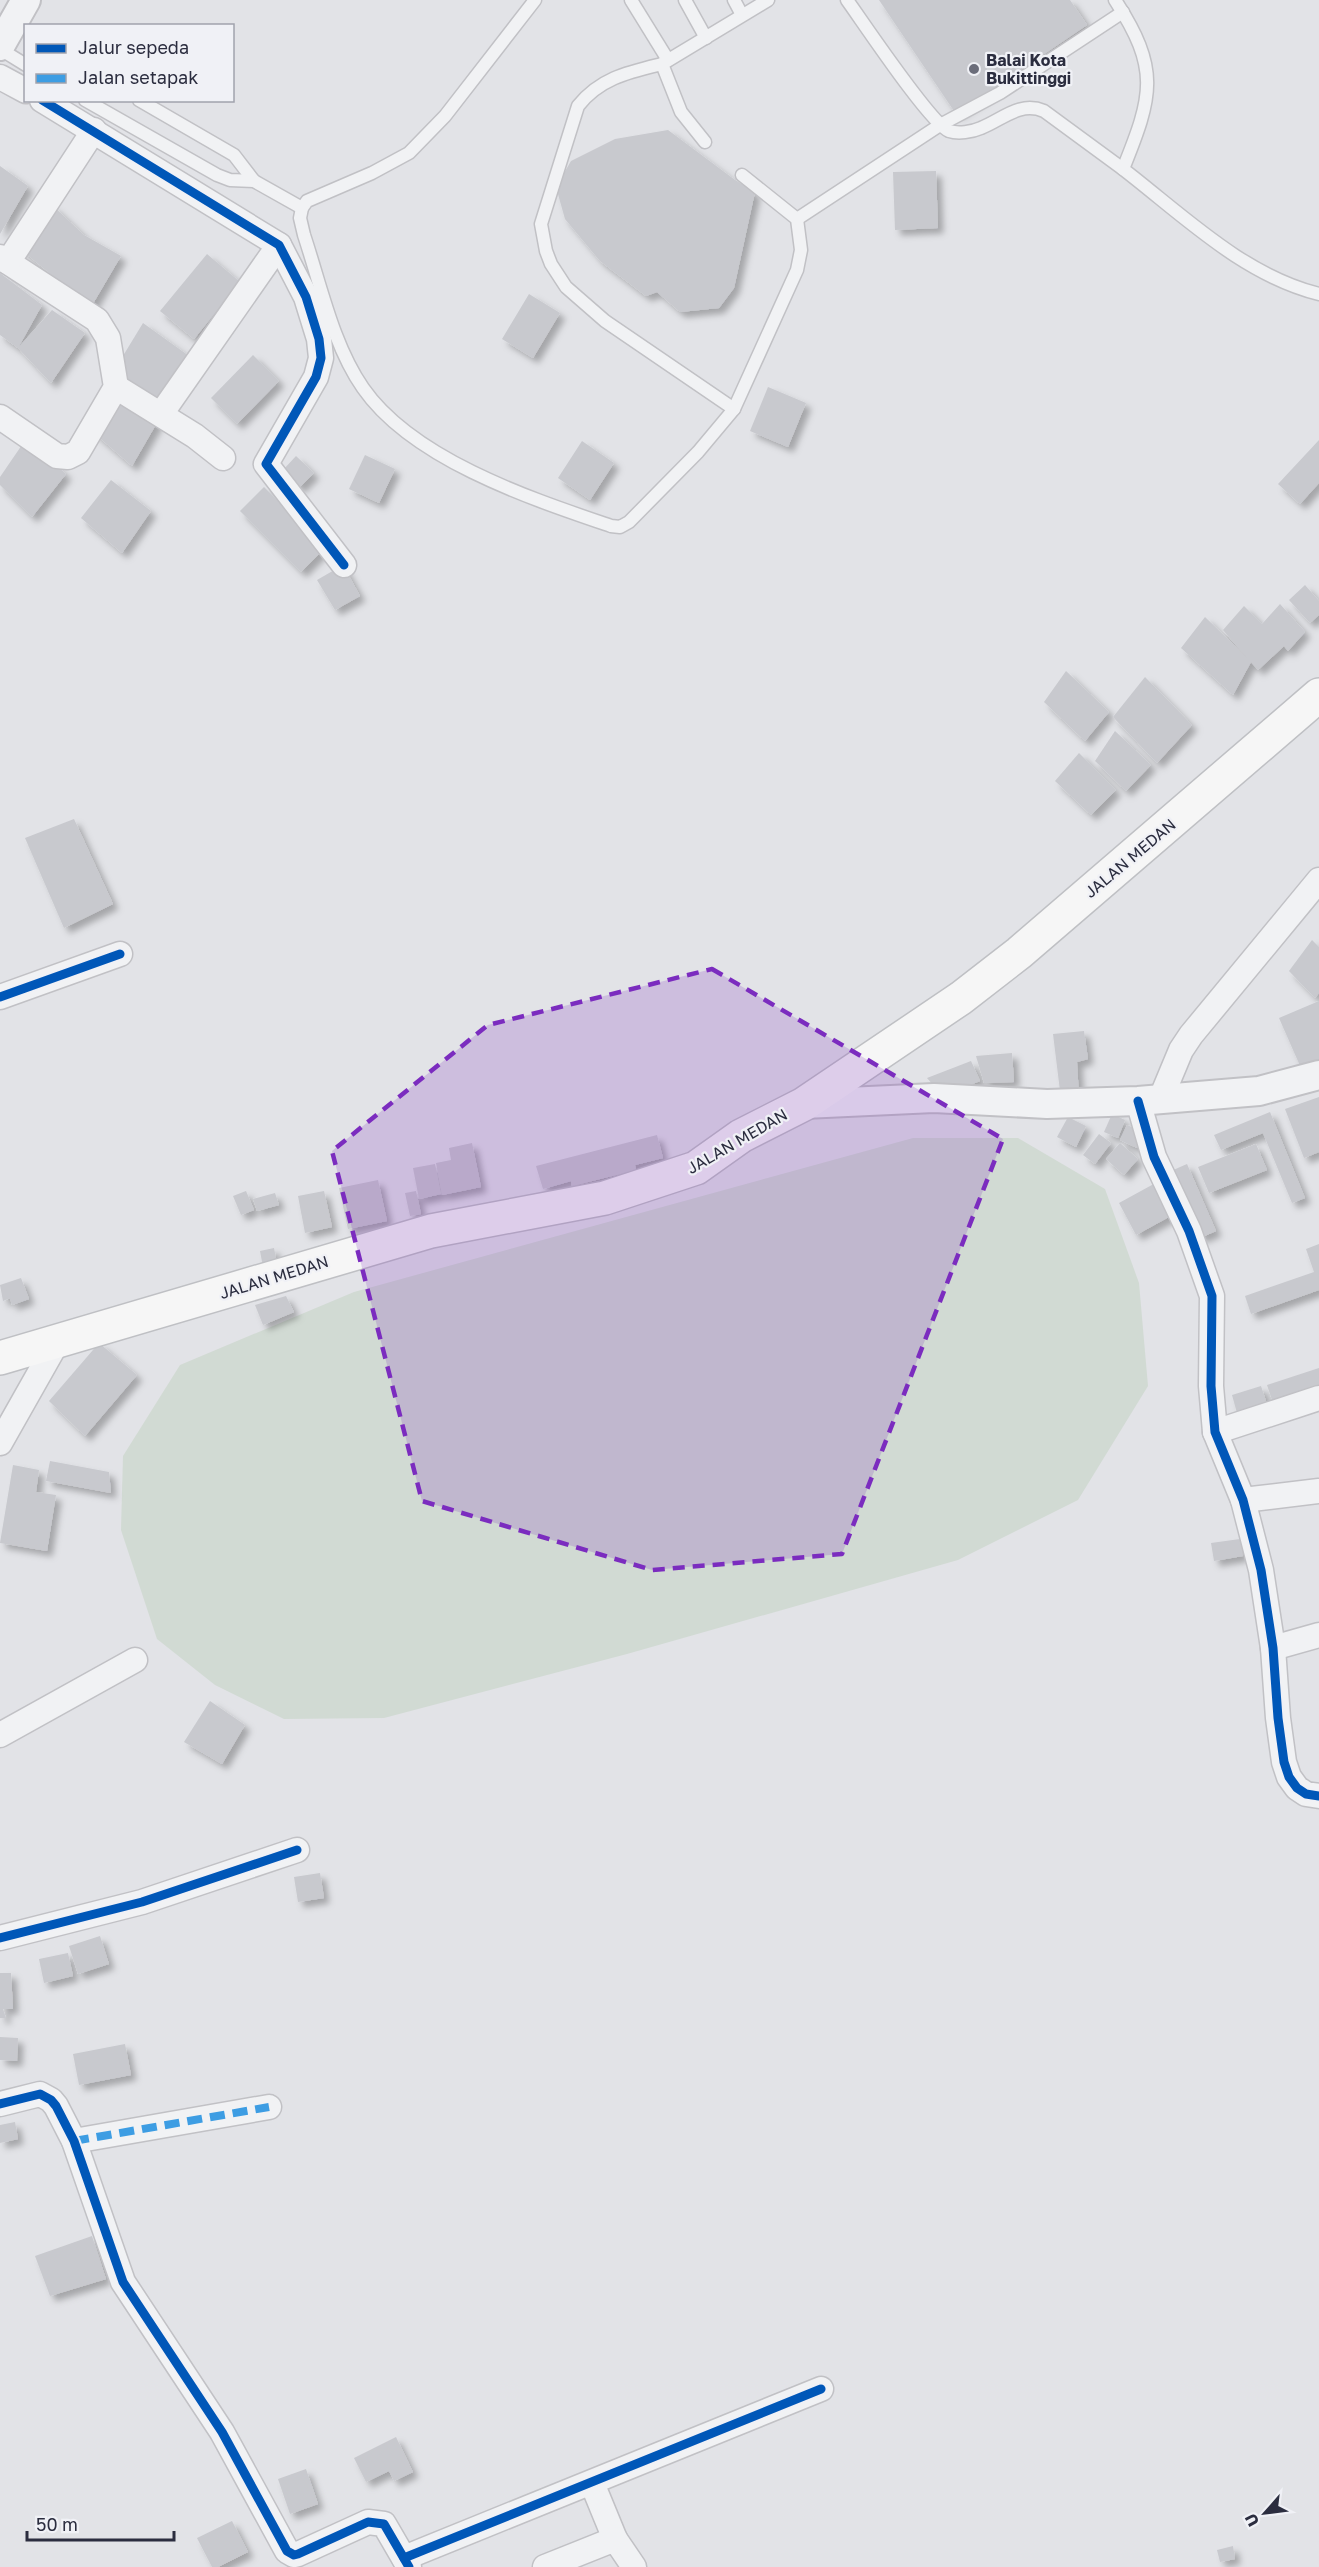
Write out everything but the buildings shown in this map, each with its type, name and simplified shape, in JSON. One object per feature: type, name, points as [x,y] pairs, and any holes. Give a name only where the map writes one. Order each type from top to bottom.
[{"type":"main road","name":"JALAN MEDAN","points":[[0,1358],[56,1344],[431,1231],[605,1198],[696,1168],[741,1136],[804,1104],[961,998],[1019,953],[1319,695]]},
{"type":"street","points":[[7,35],[26,0]]},
{"type":"street","points":[[0,77],[24,90]]},
{"type":"street","points":[[45,102],[279,245],[306,297],[316,327],[321,358],[316,377],[266,464],[344,565]]},
{"type":"street","points":[[0,417],[57,456],[68,457],[78,452],[116,387],[108,338],[101,325],[91,315],[4,259],[94,130]]},
{"type":"street","points":[[161,414],[279,245]]},
{"type":"street","points":[[116,387],[161,414],[223,458]]},
{"type":"street","points":[[1319,880],[1191,1035],[1150,1100],[1155,1157],[1189,1231],[1209,1285],[1213,1306],[1210,1386],[1215,1432],[1243,1500],[1261,1570],[1273,1648],[1278,1718],[1289,1777],[1306,1794],[1319,1796]]},
{"type":"street","points":[[0,997],[120,954]]},
{"type":"street","points":[[804,1104],[934,1098],[1047,1104],[1150,1100],[1259,1091],[1319,1075]]},
{"type":"street","points":[[0,1443],[56,1344]]},
{"type":"street","points":[[1215,1432],[1319,1398]]},
{"type":"street","points":[[1243,1500],[1319,1491]]},
{"type":"street","points":[[1273,1648],[1319,1635]]},
{"type":"street","points":[[0,1735],[135,1660]]},
{"type":"street","points":[[0,1938],[142,1902],[297,1850]]},
{"type":"street","points":[[0,2104],[35,2094],[46,2096],[56,2106],[74,2142],[115,2265],[123,2282],[222,2432],[287,2551],[294,2555],[368,2522],[377,2521],[384,2524],[406,2563],[592,2482],[821,2389]]},
{"type":"street","points":[[74,2142],[269,2107]]},
{"type":"street","points":[[592,2482],[615,2540],[634,2567]]},
{"type":"street","points":[[545,2567],[615,2540]]},
{"type":"lane","points":[[535,0],[445,116],[409,153],[372,173],[314,196],[302,208],[301,225],[347,362],[363,389],[392,419],[427,447],[518,493],[611,526],[625,525],[698,452],[734,409],[797,270],[801,250],[797,219],[742,176]]},
{"type":"lane","points":[[632,0],[665,62],[681,112],[705,142]]},
{"type":"lane","points":[[685,0],[706,38]]},
{"type":"lane","points":[[734,0],[742,15]]},
{"type":"lane","points":[[734,409],[605,321],[566,287],[551,264],[541,224],[578,106],[587,95],[610,79],[665,62],[768,0]]},
{"type":"lane","points":[[847,0],[940,125],[949,130],[968,132],[979,129],[1020,108],[1036,108],[1044,111],[1256,270],[1282,283],[1319,294]]},
{"type":"lane","points":[[1115,0],[1139,39],[1148,77],[1143,119],[1123,169]]},
{"type":"lane","points":[[797,219],[940,125],[1000,93],[1123,12]]},
{"type":"lane","points":[[7,35],[24,62]]},
{"type":"lane","points":[[88,102],[216,175],[230,180],[254,181]]},
{"type":"lane","points":[[142,102],[234,155],[254,181],[302,208]]},
{"type":"highlighted area","points":[[712,969],[1003,1139],[935,1320],[842,1554],[652,1570],[422,1501],[332,1151],[488,1025]]},
{"type":"shaded area","points":[[913,1138],[1018,1138],[1105,1189],[1139,1283],[1148,1386],[1078,1500],[958,1560],[627,1654],[384,1718],[284,1719],[215,1685],[157,1639],[121,1530],[123,1456],[180,1365],[354,1292]]},
{"type":"marked path","points":[[74,2141],[269,2107]]},
{"type":"cycle path","points":[[45,102],[279,245],[306,297],[319,339],[321,358],[316,377],[266,464],[344,565]]},
{"type":"cycle path","points":[[0,997],[120,954]]},
{"type":"cycle path","points":[[1138,1101],[1154,1157],[1189,1231],[1212,1296],[1211,1386],[1215,1432],[1243,1500],[1261,1570],[1273,1648],[1284,1762],[1289,1777],[1297,1788],[1306,1794],[1319,1796]]},
{"type":"cycle path","points":[[0,1938],[142,1902],[297,1850]]},
{"type":"cycle path","points":[[0,2104],[40,2094],[56,2106],[74,2141],[123,2282],[222,2432],[287,2551],[294,2555],[298,2554],[368,2522],[384,2524],[409,2567]]},
{"type":"cycle path","points":[[404,2558],[821,2389]]},
{"type":"place","name":"Balai Kota Bukittinggi","points":[[974,69]]}]
